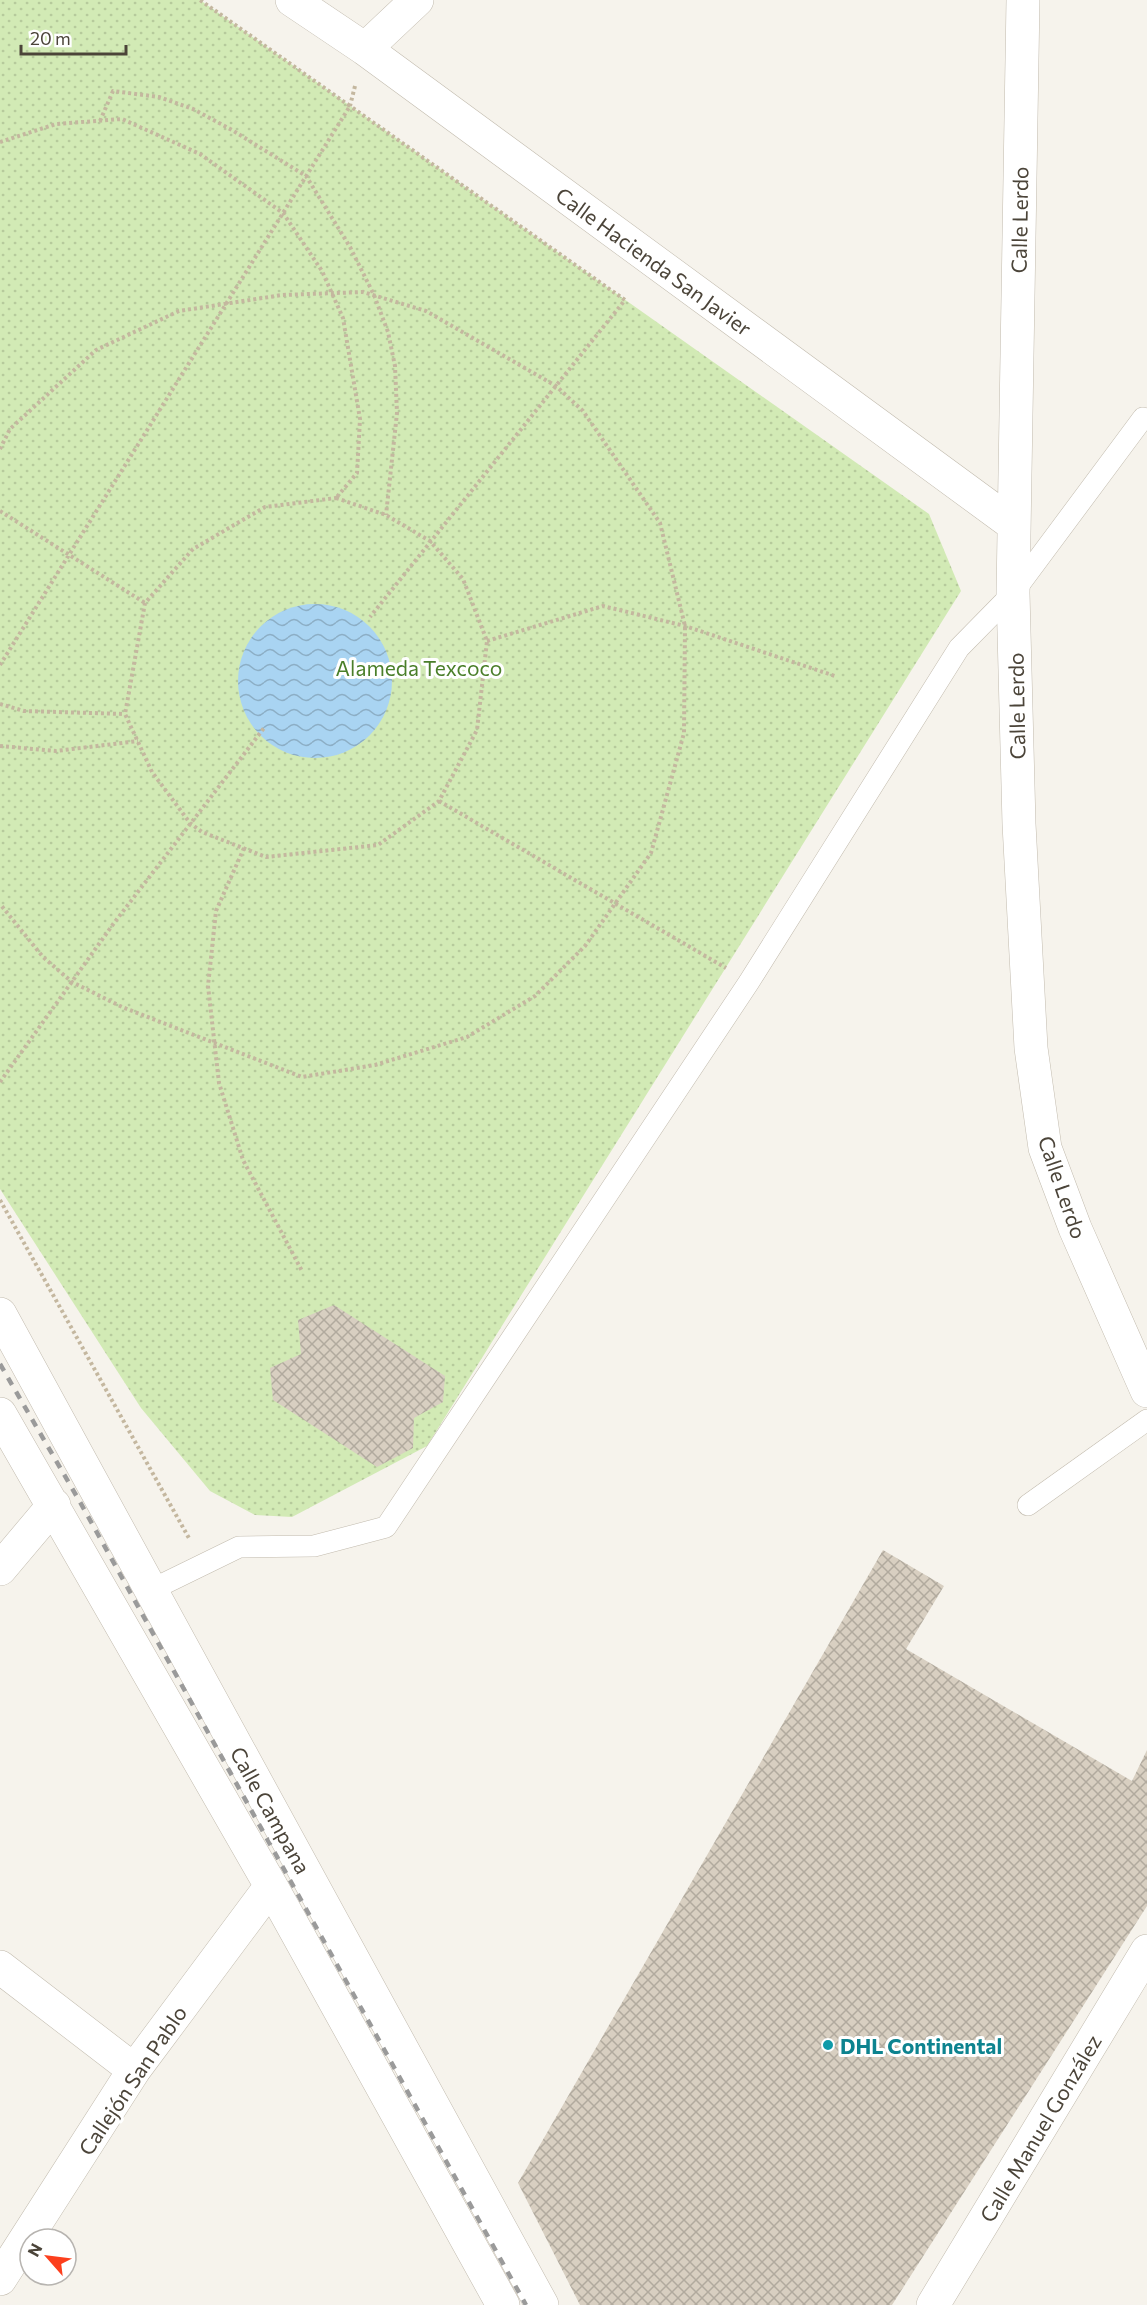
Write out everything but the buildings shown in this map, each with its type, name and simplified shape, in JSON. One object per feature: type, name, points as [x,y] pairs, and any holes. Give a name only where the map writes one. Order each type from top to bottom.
[{"type":"street","name":"Calle Hacienda San Javier","points":[[292,0],[365,49],[1014,525]]},
{"type":"street","points":[[365,49],[417,0]]},
{"type":"street","name":"Calle Lerdo","points":[[1023,0],[1013,593],[1019,824],[1030,1036],[1045,1148],[1080,1239],[1147,1391]]},
{"type":"street","name":"Calle Campana","points":[[0,1314],[542,2305]]},
{"type":"street","name":"Calle Campana","points":[[0,1414],[271,1886],[503,2305]]},
{"type":"street","points":[[0,1569],[54,1505]]},
{"type":"street","name":"Callejón San Pablo","points":[[0,2278],[134,2070],[271,1886]]},
{"type":"street","name":"Calle Manuel González","points":[[933,2305],[1137,1989],[1147,1951]]},
{"type":"street","points":[[0,1967],[134,2070]]},
{"type":"lane","points":[[151,1590],[239,1547],[314,1546],[386,1527],[749,982],[959,648],[1013,593],[1143,418]]},
{"type":"lane","points":[[1028,1505],[1147,1420]]},
{"type":"path","points":[[200,0],[625,300],[370,617]]},
{"type":"path","points":[[100,121],[113,91],[159,97],[193,109],[232,130],[306,176],[350,247],[374,294],[388,332],[395,366],[397,412],[386,515]]},
{"type":"path","points":[[0,664],[350,106]]},
{"type":"path","points":[[0,142],[56,124],[122,119],[200,154],[283,213],[322,271],[343,318],[360,419],[357,473],[336,498]]},
{"type":"path","points":[[0,449],[10,429],[96,350],[179,311],[282,295],[363,292],[374,294],[426,311],[556,386],[583,411],[660,523],[685,626],[684,733],[651,853],[585,946],[535,996],[466,1037],[375,1065],[302,1077],[122,1007],[72,982],[43,957],[0,904]]},
{"type":"path","points":[[336,498],[386,515],[430,541],[464,579],[487,641],[477,730],[439,801],[378,845],[267,856],[202,832],[190,823],[152,772],[126,714],[145,603],[194,549],[265,507],[336,498]]},
{"type":"path","points":[[0,511],[145,603]]},
{"type":"path","points":[[487,641],[603,606],[685,626],[835,676]]},
{"type":"path","points":[[0,704],[24,711],[126,714]]},
{"type":"path","points":[[0,1082],[190,823],[264,728]]},
{"type":"path","points":[[0,746],[56,751],[138,741]]},
{"type":"path","points":[[439,801],[749,982]]},
{"type":"path","points":[[244,848],[216,911],[208,986],[219,1083],[243,1161],[302,1272]]},
{"type":"path","points":[[0,1200],[204,1564]]},
{"type":"green space","name":"Alameda Texcoco","points":[[0,0],[200,0],[929,514],[961,591],[427,1446],[292,1517],[255,1515],[210,1491],[141,1408],[0,1189]]},
{"type":"water","points":[[315,604],[330,605],[345,610],[370,626],[386,651],[391,666],[391,696],[386,711],[370,736],[345,752],[330,757],[315,758],[300,757],[285,752],[260,736],[244,711],[239,696],[238,681],[239,666],[244,651],[260,626],[285,610],[300,605]]},
{"type":"railway","points":[[0,1364],[80,1502],[526,2305]]},
{"type":"place","name":"DHL Continental","points":[[828,2045]]}]
